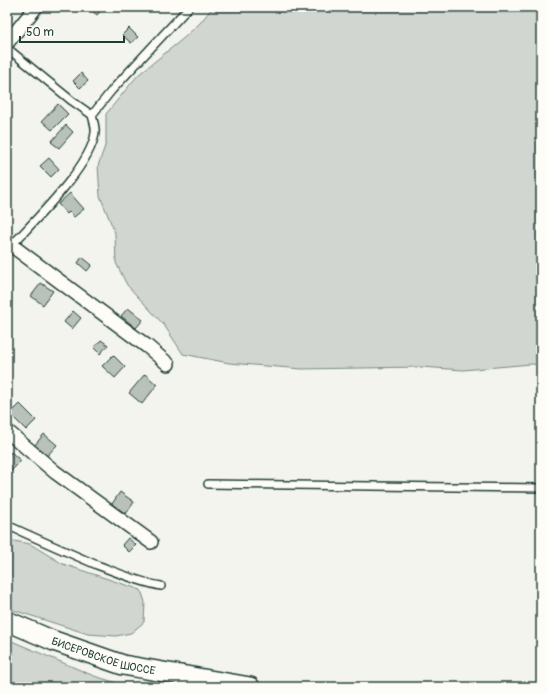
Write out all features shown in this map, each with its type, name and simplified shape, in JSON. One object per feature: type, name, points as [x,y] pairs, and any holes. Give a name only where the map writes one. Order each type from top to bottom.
[{"type":"main road","name":"БИСЕРОВСКОЕ ШОССЕ","points":[[7,621],[54,641],[123,665],[250,687]]},
{"type":"street","points":[[7,43],[36,7]]},
{"type":"street","points":[[9,243],[148,347],[168,364]]},
{"type":"street","points":[[7,431],[55,472],[150,542]]},
{"type":"lane","points":[[92,114],[112,90],[189,7]]},
{"type":"lane","points":[[7,48],[72,101],[92,114],[96,132],[91,148],[72,178],[9,243]]},
{"type":"lane","points":[[208,484],[541,488]]},
{"type":"lane","points":[[7,524],[70,553],[126,576],[161,586]]},
{"type":"shaded area","points":[[213,7],[541,7],[541,365],[531,364],[463,370],[421,367],[302,369],[229,363],[183,354],[164,325],[127,285],[116,263],[115,233],[100,196],[98,166],[106,143],[106,114],[138,75],[185,37],[200,23]]},
{"type":"shaded area","points":[[9,540],[30,544],[63,564],[141,590],[145,602],[144,622],[131,633],[116,636],[88,634],[7,608],[7,541]]},
{"type":"shaded area","points":[[7,639],[94,676],[131,687],[7,687]]},
{"type":"building","points":[[94,7],[104,7],[97,15],[91,10]]},
{"type":"building","points":[[129,28],[138,37],[131,43],[122,35]]},
{"type":"building","points":[[81,73],[88,81],[80,88],[73,81]]},
{"type":"building","points":[[7,84],[11,88],[7,92]]},
{"type":"building","points":[[58,104],[68,114],[52,130],[42,121]]},
{"type":"building","points":[[66,125],[73,132],[59,148],[51,142]]},
{"type":"building","points":[[49,158],[59,169],[51,177],[40,166]]},
{"type":"building","points":[[70,193],[84,209],[74,217],[69,212],[67,214],[58,204]]},
{"type":"building","points":[[82,257],[92,265],[87,271],[78,263]]},
{"type":"building","points":[[41,283],[53,291],[43,305],[31,296]]},
{"type":"building","points":[[128,308],[143,320],[136,328],[121,316]]},
{"type":"building","points":[[73,311],[81,318],[72,329],[64,322]]},
{"type":"building","points":[[101,340],[108,345],[100,354],[94,348]]},
{"type":"building","points":[[113,355],[125,367],[115,378],[102,366]]},
{"type":"building","points":[[145,374],[157,385],[142,404],[129,393]]},
{"type":"building","points":[[20,404],[36,420],[26,430],[10,414]]},
{"type":"building","points":[[44,434],[57,445],[46,457],[34,446]]},
{"type":"building","points":[[11,452],[21,461],[11,471],[7,467],[7,457]]},
{"type":"building","points":[[120,492],[134,502],[126,514],[112,504]]},
{"type":"building","points":[[128,538],[136,545],[129,552],[122,545]]}]
